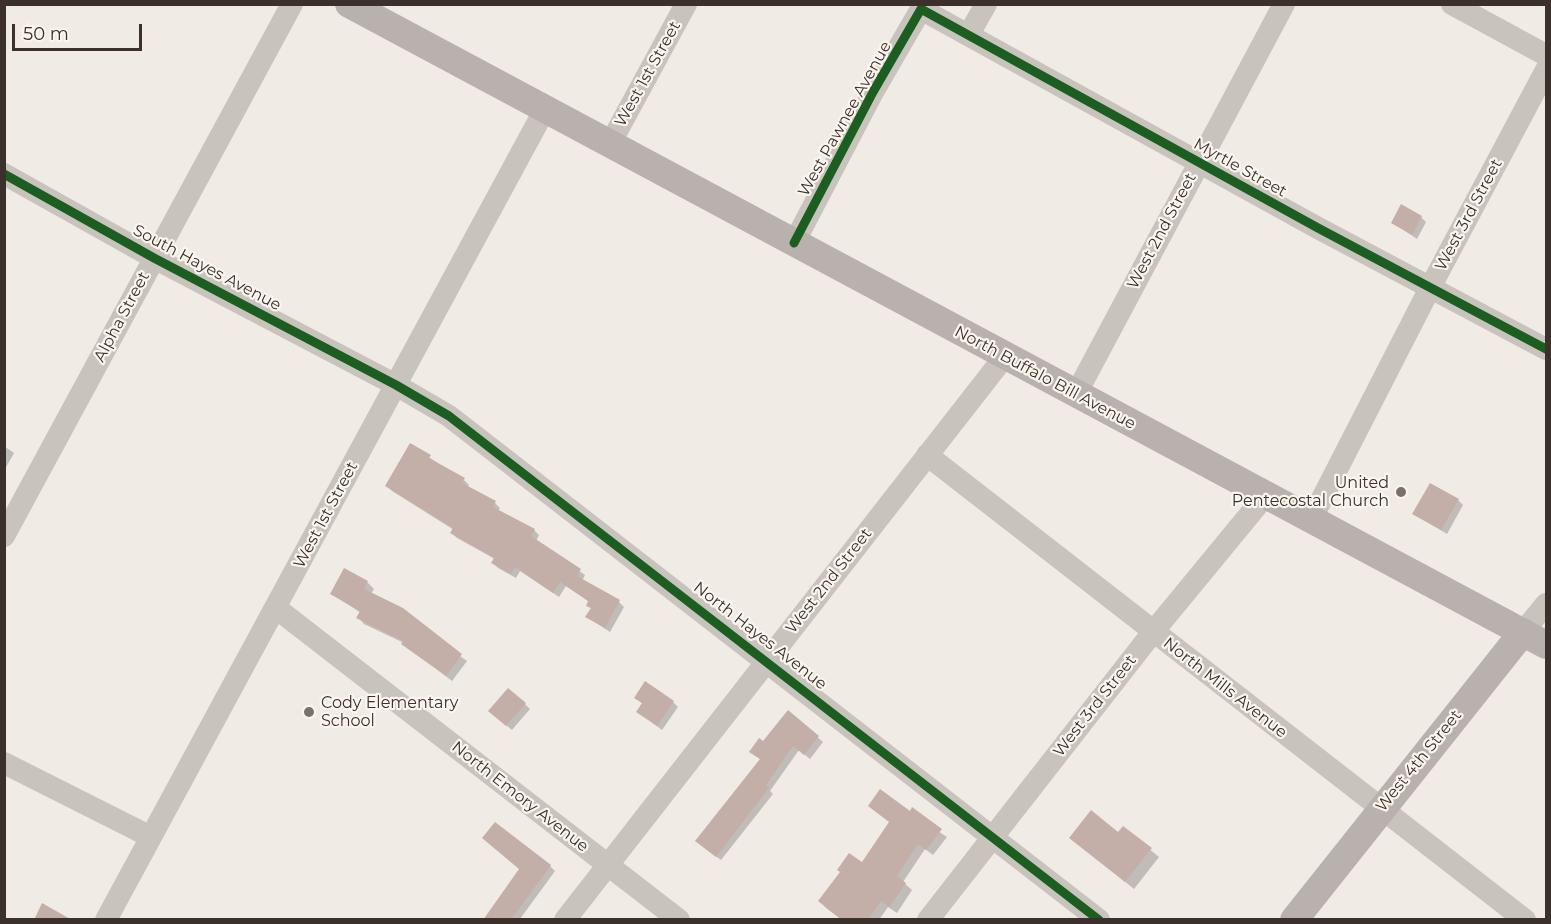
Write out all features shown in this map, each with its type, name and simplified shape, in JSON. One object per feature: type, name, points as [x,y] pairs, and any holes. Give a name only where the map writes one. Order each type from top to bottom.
[{"type":"main road","name":"North Buffalo Bill Avenue","points":[[354,6],[1535,639]]},
{"type":"main road","name":"West 4th Street","points":[[1294,920],[1381,809],[1535,639]]},
{"type":"street","name":"Alpha Street","points":[[4,536],[292,4]]},
{"type":"street","name":"West 1st Street","points":[[610,144],[686,4]]},
{"type":"street","points":[[969,34],[986,4]]},
{"type":"street","name":"West 2nd Street","points":[[1076,394],[1284,4]]},
{"type":"street","points":[[1452,4],[1546,55]]},
{"type":"street","name":"Myrtle Street","points":[[921,9],[1199,163],[1546,349]]},
{"type":"street","name":"West Pawnee Avenue","points":[[794,243],[873,92],[921,9]]},
{"type":"street","name":"West 3rd Street","points":[[1311,520],[1431,286],[1546,70]]},
{"type":"street","name":"West 1st Street","points":[[106,920],[544,109]]},
{"type":"street","name":"South Hayes Avenue","points":[[4,174],[154,258],[396,385]]},
{"type":"street","name":"West 2nd Street","points":[[564,920],[1005,356]]},
{"type":"street","name":"North Hayes Avenue","points":[[396,385],[449,416],[767,660],[1099,920]]},
{"type":"street","name":"North Mills Avenue","points":[[927,455],[1525,920]]},
{"type":"street","name":"West 3rd Street","points":[[928,920],[1153,632],[1265,495]]},
{"type":"street","name":"West 4th Street","points":[[1535,639],[1546,604]]},
{"type":"street","name":"North Emory Avenue","points":[[276,608],[679,920]]},
{"type":"street","points":[[4,763],[151,837]]},
{"type":"building","points":[[1401,204],[1422,216],[1412,235],[1391,223]]},
{"type":"building","points":[[410,443],[431,455],[429,458],[465,478],[462,483],[496,501],[493,507],[535,529],[531,536],[581,569],[577,576],[620,600],[605,628],[585,617],[591,608],[586,606],[588,601],[560,582],[553,593],[515,567],[511,574],[491,563],[494,558],[450,533],[453,528],[385,486]]},
{"type":"building","points":[[1430,483],[1459,499],[1441,530],[1412,514]]},
{"type":"building","points":[[344,568],[368,581],[364,589],[403,608],[462,654],[446,676],[401,644],[403,641],[356,618],[360,611],[330,594]]},
{"type":"building","points":[[645,681],[674,701],[657,726],[636,712],[642,703],[634,698]]},
{"type":"building","points":[[508,688],[526,703],[506,726],[488,711]]},
{"type":"building","points":[[788,710],[819,736],[804,755],[793,746],[766,785],[769,788],[716,857],[695,841],[760,759],[749,752],[759,738],[763,741]]},
{"type":"building","points":[[880,789],[910,811],[912,807],[942,829],[926,850],[918,844],[897,876],[906,883],[889,907],[881,901],[868,920],[842,920],[818,901],[840,872],[837,870],[849,853],[862,862],[889,822],[868,806]]},
{"type":"building","points":[[1091,810],[1118,832],[1123,826],[1152,848],[1125,882],[1069,838]]},
{"type":"building","points":[[495,822],[551,865],[511,920],[483,920],[519,869],[482,838]]},
{"type":"building","points":[[42,903],[72,920],[34,920]]},
{"type":"cycle path","points":[[794,243],[873,92],[921,9],[1318,228],[1546,349]]},
{"type":"cycle path","points":[[4,174],[154,258],[396,385],[449,416],[1099,920]]},
{"type":"place","name":"United Pentecostal Church","points":[[1401,492]]},
{"type":"place","name":"Cody Elementary School","points":[[309,712]]}]
